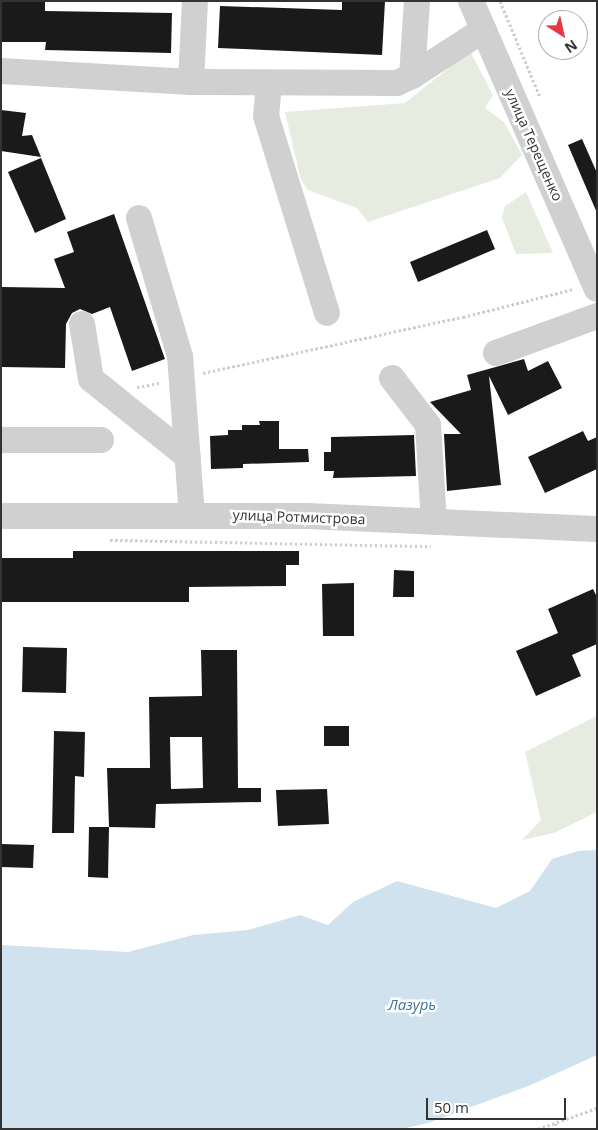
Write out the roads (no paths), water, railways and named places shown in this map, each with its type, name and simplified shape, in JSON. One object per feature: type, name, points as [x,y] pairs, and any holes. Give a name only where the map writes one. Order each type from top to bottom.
[{"type":"street","points":[[191,82],[195,1]]},
{"type":"street","points":[[412,76],[417,1]]},
{"type":"street","name":"улица Терещенко","points":[[471,1],[596,287]]},
{"type":"street","points":[[1,71],[191,82],[397,82],[412,76],[483,30]]},
{"type":"street","points":[[269,82],[266,116],[327,313]]},
{"type":"street","points":[[139,218],[180,356],[192,514]]},
{"type":"street","points":[[496,353],[597,316]]},
{"type":"street","points":[[82,324],[91,379],[188,457]]},
{"type":"street","points":[[392,378],[428,425],[434,534]]},
{"type":"street","points":[[1,440],[101,440]]},
{"type":"street","name":"улица Ротмистрова","points":[[1,516],[192,514],[434,534],[597,529]]},
{"type":"water","name":"Лазурь","points":[[597,850],[597,1055],[531,1085],[428,1123],[401,1129],[1,1129],[1,945],[128,952],[193,935],[248,930],[300,915],[328,925],[353,902],[397,881],[496,908],[530,891],[552,859],[578,851]]}]
